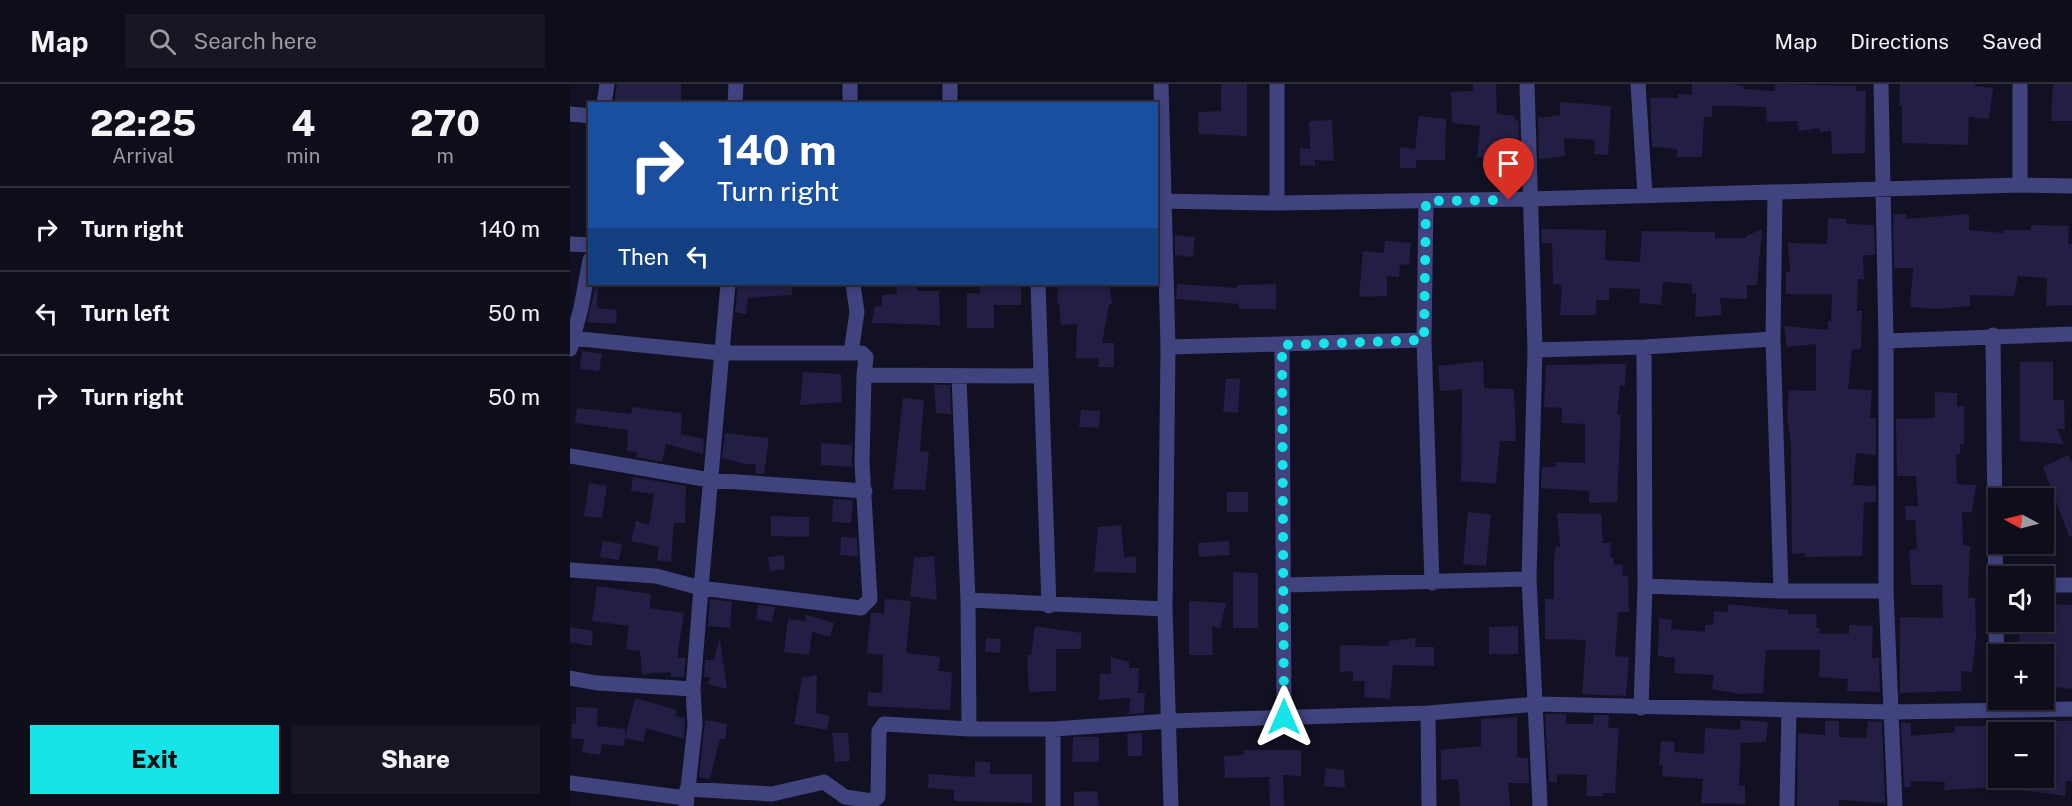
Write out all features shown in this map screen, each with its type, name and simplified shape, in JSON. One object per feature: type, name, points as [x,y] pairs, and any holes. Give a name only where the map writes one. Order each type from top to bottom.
[{"type":"street","points":[[604,102],[607,84]]},
{"type":"street","points":[[735,102],[736,84]]},
{"type":"street","points":[[850,84],[850,102]]},
{"type":"street","points":[[950,84],[950,102]]},
{"type":"street","points":[[1161,84],[1161,201],[1168,347],[1165,609],[1171,806]]},
{"type":"street","points":[[1277,84],[1278,203]]},
{"type":"street","points":[[1527,84],[1535,350],[1529,579],[1537,704],[1540,806]]},
{"type":"street","points":[[1638,84],[1645,195]]},
{"type":"street","points":[[1881,84],[1887,341],[1886,591],[1895,806]]},
{"type":"street","points":[[2020,84],[2020,185]]},
{"type":"street","points":[[570,114],[588,116]]},
{"type":"street","points":[[1161,201],[1278,203],[1426,201],[2020,185],[2072,186]]},
{"type":"street","points":[[1775,193],[1773,339],[1781,591]]},
{"type":"street","points":[[1426,201],[1424,340],[1432,583]]},
{"type":"street","points":[[570,244],[588,245]]},
{"type":"street","points":[[570,570],[656,576],[701,588],[861,608],[866,606],[870,599],[862,463],[866,357],[862,353],[721,353],[571,341],[581,308],[588,271]]},
{"type":"street","points":[[686,798],[695,725],[693,689],[728,285]]},
{"type":"street","points":[[851,353],[857,312],[853,285]]},
{"type":"street","points":[[1038,285],[1039,376],[1048,606]]},
{"type":"street","points":[[1887,341],[1993,335],[2072,334]]},
{"type":"street","points":[[1993,335],[1996,566]]},
{"type":"street","points":[[1535,350],[1644,347],[1773,339]]},
{"type":"street","points":[[1168,347],[1424,340]]},
{"type":"street","points":[[1282,345],[1284,717]]},
{"type":"street","points":[[1641,708],[1645,586],[1644,347]]},
{"type":"street","points":[[864,375],[1039,376]]},
{"type":"street","points":[[959,377],[968,600],[969,729]]},
{"type":"street","points":[[570,456],[710,480],[865,491]]},
{"type":"street","points":[[1285,585],[1529,579]]},
{"type":"street","points":[[2054,585],[2072,585]]},
{"type":"street","points":[[1645,586],[1781,591],[1886,591]]},
{"type":"street","points":[[968,600],[1048,606],[1165,609]]},
{"type":"street","points":[[570,678],[597,683],[693,689]]},
{"type":"street","points":[[570,783],[686,798],[772,794],[824,782],[845,797],[873,801],[878,796],[880,726],[884,724],[969,729],[1053,729],[1169,721],[1428,713],[1537,704],[1891,712],[1997,710]]},
{"type":"street","points":[[2054,709],[2072,709]]},
{"type":"street","points":[[1787,806],[1789,710]]},
{"type":"street","points":[[1428,713],[1429,806]]},
{"type":"street","points":[[1053,729],[1053,806]]},
{"type":"building","points":[[617,84],[681,84],[681,102],[614,102]]},
{"type":"building","points":[[1221,84],[1247,84],[1247,136],[1199,134],[1198,112],[1221,111]]},
{"type":"building","points":[[1473,84],[1496,84],[1497,114],[1515,116],[1515,121],[1518,120],[1520,161],[1477,157],[1480,126],[1452,123],[1451,92],[1473,91]]},
{"type":"building","points":[[1692,84],[1731,84],[1743,86],[1743,89],[1775,91],[1774,84],[1856,86],[1856,91],[1866,91],[1865,153],[1832,154],[1831,131],[1820,132],[1819,128],[1799,131],[1797,121],[1767,122],[1766,107],[1731,106],[1712,106],[1712,117],[1704,117],[1702,157],[1677,157],[1677,149],[1652,147],[1650,98],[1678,98],[1678,94],[1692,95]]},
{"type":"building","points":[[1900,84],[1975,84],[1975,86],[1993,88],[1989,119],[1969,117],[1968,145],[1902,143]]},
{"type":"building","points":[[2053,84],[2072,84],[2072,121],[2051,121]]},
{"type":"building","points":[[1560,102],[1611,106],[1608,155],[1594,154],[1595,140],[1564,138],[1565,156],[1539,159],[1538,118],[1560,115]]},
{"type":"building","points":[[1419,116],[1446,119],[1445,160],[1416,160],[1416,168],[1400,168],[1400,147],[1415,149]]},
{"type":"building","points":[[1332,120],[1334,161],[1315,160],[1315,166],[1300,165],[1300,148],[1310,149],[1309,121]]},
{"type":"building","points":[[1893,214],[1906,214],[1906,219],[1969,214],[1969,230],[2004,233],[2004,230],[2031,230],[2031,225],[2069,226],[2068,244],[2072,244],[2072,305],[2046,306],[2047,278],[2018,276],[2014,296],[1970,295],[1970,306],[1936,309],[1910,307],[1913,268],[1894,268]]},
{"type":"building","points":[[1828,218],[1846,219],[1846,224],[1874,225],[1875,255],[1863,255],[1864,279],[1858,279],[1857,311],[1862,311],[1861,345],[1860,349],[1852,349],[1848,389],[1872,390],[1870,418],[1876,418],[1876,455],[1856,453],[1853,485],[1876,486],[1876,502],[1864,502],[1862,556],[1805,557],[1805,553],[1792,554],[1791,445],[1787,415],[1789,390],[1816,391],[1816,344],[1787,347],[1784,326],[1828,330],[1828,321],[1831,321],[1832,294],[1786,294],[1786,272],[1790,272],[1788,243],[1827,244]]},
{"type":"building","points":[[1541,229],[1606,230],[1605,260],[1640,262],[1642,231],[1715,232],[1715,238],[1746,238],[1762,229],[1757,285],[1747,285],[1747,299],[1720,298],[1722,315],[1695,317],[1696,293],[1692,293],[1692,284],[1663,282],[1661,305],[1639,303],[1640,289],[1609,288],[1609,300],[1596,300],[1596,315],[1560,315],[1562,285],[1553,284],[1552,243],[1542,243]]},
{"type":"building","points":[[1175,235],[1195,237],[1193,257],[1175,255]]},
{"type":"building","points":[[1385,241],[1411,243],[1409,265],[1400,264],[1399,277],[1387,276],[1387,296],[1359,297],[1363,251],[1384,253]]},
{"type":"building","points":[[1177,284],[1237,288],[1237,285],[1276,284],[1276,309],[1239,309],[1239,304],[1176,299]]},
{"type":"building","points":[[596,285],[598,285],[597,308],[617,310],[616,324],[587,322]]},
{"type":"building","points":[[738,285],[792,285],[792,295],[748,298],[746,314],[735,312]]},
{"type":"building","points":[[896,285],[917,285],[917,291],[939,291],[940,325],[872,323],[875,306],[882,307],[882,295],[897,294]]},
{"type":"building","points":[[980,285],[1021,285],[1021,305],[994,305],[994,328],[967,328],[967,293],[980,294]]},
{"type":"building","points":[[1058,285],[1109,285],[1112,304],[1109,305],[1102,343],[1114,343],[1114,367],[1098,367],[1099,358],[1076,358],[1077,324],[1061,325],[1059,303],[1057,303]]},
{"type":"building","points":[[582,351],[602,354],[599,371],[580,369]]},
{"type":"building","points":[[1483,361],[1484,388],[1514,389],[1516,441],[1500,441],[1496,484],[1461,481],[1462,389],[1440,391],[1438,366]]},
{"type":"building","points":[[2020,362],[2053,362],[2053,400],[2064,400],[2065,429],[2057,429],[2064,444],[2020,441]]},
{"type":"building","points":[[1626,364],[1625,386],[1620,386],[1617,414],[1621,415],[1617,502],[1589,503],[1589,491],[1541,488],[1542,467],[1556,467],[1556,462],[1585,463],[1585,424],[1562,423],[1562,408],[1544,407],[1546,365]]},
{"type":"building","points":[[803,372],[841,374],[842,402],[800,405]]},
{"type":"building","points":[[1240,378],[1238,413],[1223,412],[1226,379]]},
{"type":"building","points":[[934,385],[950,385],[951,414],[936,413]]},
{"type":"building","points":[[1935,392],[1957,393],[1957,406],[1964,406],[1964,444],[1960,444],[1960,454],[1956,454],[1957,484],[1976,485],[1972,512],[1962,512],[1963,545],[1970,546],[1968,598],[1975,598],[1976,637],[1972,672],[1961,671],[1961,691],[1900,693],[1900,617],[1943,618],[1942,585],[1911,585],[1909,550],[1917,549],[1915,520],[1906,520],[1905,506],[1918,506],[1916,476],[1897,476],[1896,419],[1935,418]]},
{"type":"building","points":[[903,398],[924,400],[920,451],[929,452],[925,490],[893,489]]},
{"type":"building","points":[[632,407],[682,413],[681,434],[704,439],[703,454],[666,444],[662,462],[636,457],[637,452],[627,451],[628,430],[575,423],[577,408],[631,414]]},
{"type":"building","points":[[1081,410],[1100,411],[1099,428],[1079,427]]},
{"type":"building","points":[[725,433],[769,438],[764,474],[756,474],[755,464],[722,458]]},
{"type":"building","points":[[852,438],[852,467],[821,465],[821,443],[851,445]]},
{"type":"building","points":[[2068,455],[2072,463],[2072,536],[2069,536],[2054,496],[2054,488],[2051,488],[2043,467]]},
{"type":"building","points":[[633,477],[686,486],[685,523],[674,523],[671,562],[657,560],[659,547],[631,541],[636,521],[649,525],[654,494],[631,491]]},
{"type":"building","points":[[589,483],[607,486],[602,518],[584,516]]},
{"type":"building","points":[[1227,492],[1248,492],[1248,512],[1227,512]]},
{"type":"building","points":[[833,499],[853,500],[851,523],[832,522]]},
{"type":"building","points":[[1468,512],[1491,515],[1486,566],[1463,564]]},
{"type":"building","points":[[1557,513],[1601,514],[1603,543],[1611,543],[1610,557],[1613,557],[1614,565],[1622,564],[1623,576],[1628,576],[1629,612],[1618,612],[1615,656],[1629,657],[1626,696],[1582,694],[1586,640],[1545,639],[1545,599],[1554,599],[1554,557],[1556,547],[1560,547]]},
{"type":"building","points":[[771,516],[809,517],[809,537],[771,536]]},
{"type":"building","points":[[1121,525],[1124,557],[1136,556],[1136,573],[1094,572],[1098,527]]},
{"type":"building","points":[[841,537],[857,538],[858,557],[840,555]]},
{"type":"building","points":[[603,541],[622,544],[619,560],[600,557]]},
{"type":"building","points":[[1229,541],[1230,555],[1199,557],[1198,543]]},
{"type":"building","points":[[784,555],[785,569],[770,571],[768,557]]},
{"type":"building","points":[[934,556],[937,600],[910,596],[914,558]]},
{"type":"building","points":[[1233,572],[1258,573],[1258,628],[1233,628]]},
{"type":"building","points":[[597,586],[651,594],[650,608],[684,613],[677,658],[686,658],[684,677],[671,677],[671,672],[642,674],[640,651],[626,649],[629,626],[592,621]]},
{"type":"building","points":[[710,599],[732,602],[730,628],[708,626]]},
{"type":"building","points":[[885,599],[911,601],[906,653],[940,657],[938,671],[952,672],[950,710],[867,706],[868,692],[882,693],[883,655],[867,653],[871,612],[884,614]]},
{"type":"building","points":[[1189,601],[1226,603],[1220,628],[1212,627],[1213,655],[1189,655]]},
{"type":"building","points":[[1728,604],[1788,610],[1788,614],[1817,614],[1816,628],[1820,628],[1819,634],[1849,634],[1849,625],[1873,626],[1872,658],[1879,658],[1880,692],[1847,691],[1848,679],[1819,677],[1820,650],[1766,650],[1763,693],[1740,694],[1712,689],[1714,675],[1674,673],[1675,658],[1658,656],[1659,618],[1672,620],[1671,629],[1705,632],[1705,625],[1713,625],[1714,611],[1728,612]]},
{"type":"building","points":[[2054,604],[2072,605],[2072,689],[2055,687],[2054,644],[2019,644],[2020,632],[2054,632]]},
{"type":"building","points":[[758,605],[775,607],[772,622],[756,619]]},
{"type":"building","points":[[806,615],[834,623],[830,637],[812,632],[809,655],[784,652],[788,619],[805,621]]},
{"type":"building","points":[[1035,626],[1081,633],[1081,649],[1056,649],[1056,691],[1029,692],[1027,655],[1031,655]]},
{"type":"building","points":[[1518,626],[1518,654],[1489,654],[1489,627]]},
{"type":"building","points":[[570,627],[593,631],[592,646],[570,642]]},
{"type":"building","points":[[986,638],[1001,639],[1000,653],[985,652]]},
{"type":"building","points":[[1416,638],[1415,647],[1434,647],[1434,666],[1393,665],[1390,699],[1364,697],[1365,681],[1353,681],[1353,671],[1340,672],[1340,645],[1389,646],[1389,641]]},
{"type":"building","points":[[719,640],[727,689],[708,684],[710,677],[704,677],[705,660],[714,660]]},
{"type":"building","points":[[1111,657],[1129,662],[1129,668],[1139,668],[1138,693],[1145,693],[1144,713],[1129,714],[1130,698],[1099,700],[1100,674],[1111,674]]},
{"type":"building","points":[[817,675],[816,713],[830,716],[827,730],[794,724],[802,678]]},
{"type":"building","points":[[635,698],[677,710],[675,716],[685,718],[684,739],[646,728],[643,742],[625,738],[624,746],[602,744],[600,755],[582,752],[584,739],[571,738],[572,723],[576,724],[576,707],[598,708],[597,726],[625,729],[625,737]]},
{"type":"building","points":[[1545,714],[1566,714],[1566,724],[1593,724],[1594,715],[1609,715],[1608,728],[1619,728],[1615,793],[1586,796],[1587,775],[1557,774],[1557,782],[1549,782]]},
{"type":"building","points":[[1517,717],[1517,757],[1528,758],[1529,783],[1508,783],[1510,806],[1460,806],[1458,779],[1441,780],[1441,750],[1481,746],[1481,719]]},
{"type":"building","points":[[705,720],[727,724],[725,739],[720,739],[710,779],[699,777]]},
{"type":"building","points":[[1741,720],[1768,722],[1766,742],[1741,743],[1739,786],[1745,786],[1745,804],[1701,803],[1703,779],[1662,776],[1663,765],[1659,765],[1661,741],[1675,742],[1674,752],[1704,754],[1705,728],[1740,730]]},
{"type":"building","points":[[1825,721],[1839,721],[1839,737],[1866,738],[1868,721],[1882,722],[1885,803],[1839,800],[1839,806],[1797,806],[1798,733],[1825,735]]},
{"type":"building","points":[[2072,721],[2072,781],[2066,781],[2065,796],[2005,788],[2054,788],[2054,722],[2043,722]]},
{"type":"building","points":[[1901,722],[1911,723],[1911,736],[1955,732],[1955,726],[1988,726],[1988,788],[1944,790],[1945,782],[1911,781],[1911,787],[1904,787]]},
{"type":"building","points":[[832,733],[848,733],[850,761],[835,762]]},
{"type":"building","points":[[1142,733],[1142,756],[1128,756],[1127,734]]},
{"type":"building","points":[[1073,737],[1099,737],[1099,762],[1072,762]]},
{"type":"building","points":[[1244,750],[1301,750],[1301,776],[1283,775],[1284,806],[1270,806],[1269,777],[1225,778],[1224,756],[1244,755]]},
{"type":"building","points":[[975,762],[990,762],[990,774],[1032,774],[1032,803],[954,801],[954,790],[928,788],[929,774],[975,777]]},
{"type":"building","points":[[1326,768],[1344,770],[1345,788],[1324,786]]},
{"type":"building","points":[[1097,791],[1099,806],[1074,806],[1074,792]]},
{"type":"route","points":[[1284,717],[1282,345],[1424,340],[1426,201],[1509,200]]}]
